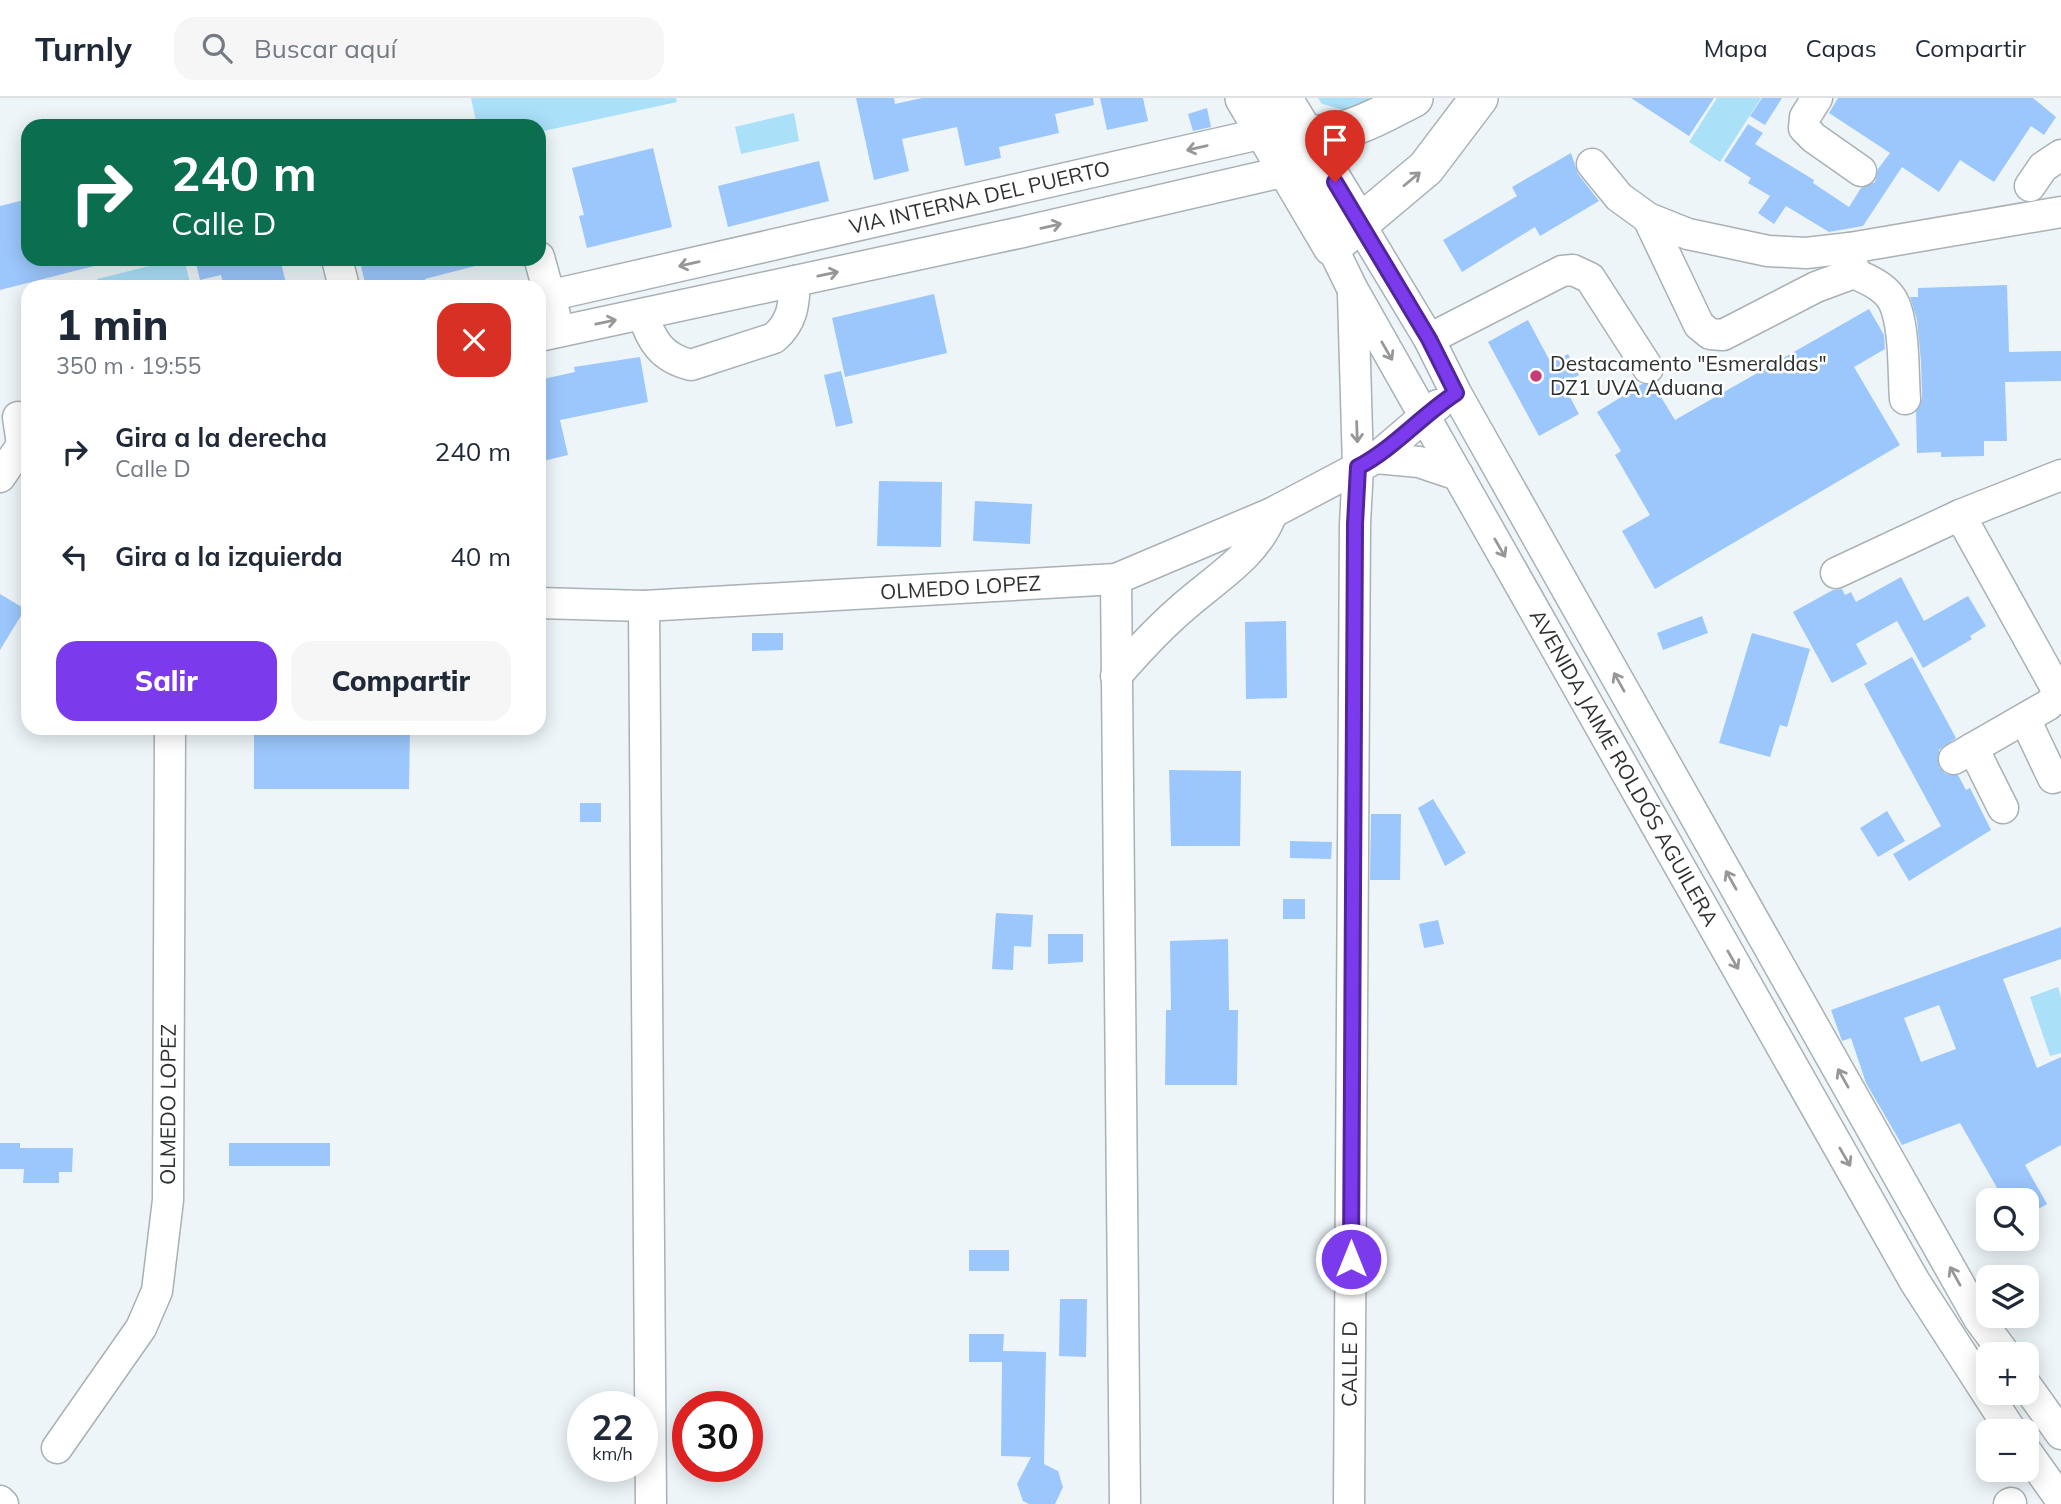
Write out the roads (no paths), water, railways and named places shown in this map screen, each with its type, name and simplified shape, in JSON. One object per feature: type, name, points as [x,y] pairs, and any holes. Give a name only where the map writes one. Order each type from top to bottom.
[{"type":"main road","name":"AVENIDA JAIME ROLDÓS AGUILERA","points":[[1244,98],[1332,247]]},
{"type":"main road","name":"AVENIDA JAIME ROLDÓS AGUILERA","points":[[1283,98],[1359,223]]},
{"type":"main road","name":"VIA INTERNA DEL PUERTO","points":[[1264,133],[1315,150],[1414,98]]},
{"type":"main road","points":[[1332,247],[1426,167],[1479,98]]},
{"type":"street","points":[[1817,98],[1805,117],[1804,128],[1861,171]]},
{"type":"street","name":"VIA INTERNA DEL PUERTO","points":[[546,296],[1264,133]]},
{"type":"street","name":"VIA INTERNA DEL PUERTO","points":[[550,334],[1286,173],[1315,150]]},
{"type":"street","points":[[2030,186],[2043,167],[2061,155]]},
{"type":"street","points":[[1592,164],[1619,197],[1648,218],[1688,234],[1768,251],[1852,260],[2061,212]]},
{"type":"street","points":[[1011,191],[1018,233]]},
{"type":"street","points":[[1648,218],[1699,325],[1710,334],[1723,335],[1816,287],[1852,260]]},
{"type":"street","name":"AVENIDA JAIME ROLDÓS AGUILERA","points":[[1359,223],[1429,339],[1456,393],[1979,1319],[1996,1342]]},
{"type":"street","name":"AVENIDA JAIME ROLDÓS AGUILERA","points":[[1332,247],[1353,290],[1915,1282],[2004,1419]]},
{"type":"street","points":[[725,256],[736,294]]},
{"type":"street","points":[[1852,260],[1893,301],[1898,317],[1905,399]]},
{"type":"street","points":[[1429,339],[1562,271],[1573,270],[1590,278],[1648,368]]},
{"type":"street","points":[[643,314],[651,339],[658,347],[678,362],[691,365],[774,338],[782,331],[794,307],[795,281]]},
{"type":"street","name":"CALLE D","points":[[1349,1504],[1355,524],[1367,462],[1353,290]]},
{"type":"street","points":[[546,313],[550,334]]},
{"type":"street","points":[[1367,462],[1424,415],[1456,393]]},
{"type":"street","points":[[0,477],[16,432]]},
{"type":"street","points":[[1367,462],[1419,462],[1458,475]]},
{"type":"street","name":"OLMEDO LOPEZ","points":[[546,603],[644,606],[1116,579],[1272,513],[1367,462]]},
{"type":"street","points":[[1836,573],[1960,514],[2061,474]]},
{"type":"street","points":[[1116,677],[1179,611],[1248,553],[1264,535],[1272,513]]},
{"type":"street","points":[[1960,514],[2056,688],[2055,698],[2048,705],[1964,753],[2003,808]]},
{"type":"street","points":[[1116,579],[1125,1504]]},
{"type":"street","points":[[644,606],[652,1504]]},
{"type":"street","points":[[2025,719],[2053,778]]},
{"type":"street","name":"OLMEDO LOPEZ","points":[[57,1448],[141,1328],[157,1291],[168,1200],[170,735]]},
{"type":"street","points":[[2039,1403],[2061,1434]]},
{"type":"street","points":[[2039,1469],[2061,1500]]},
{"type":"place","name":"Destacamento \"Esmeraldas\" DZ1 UVA Aduana","points":[[1536,376]]}]
